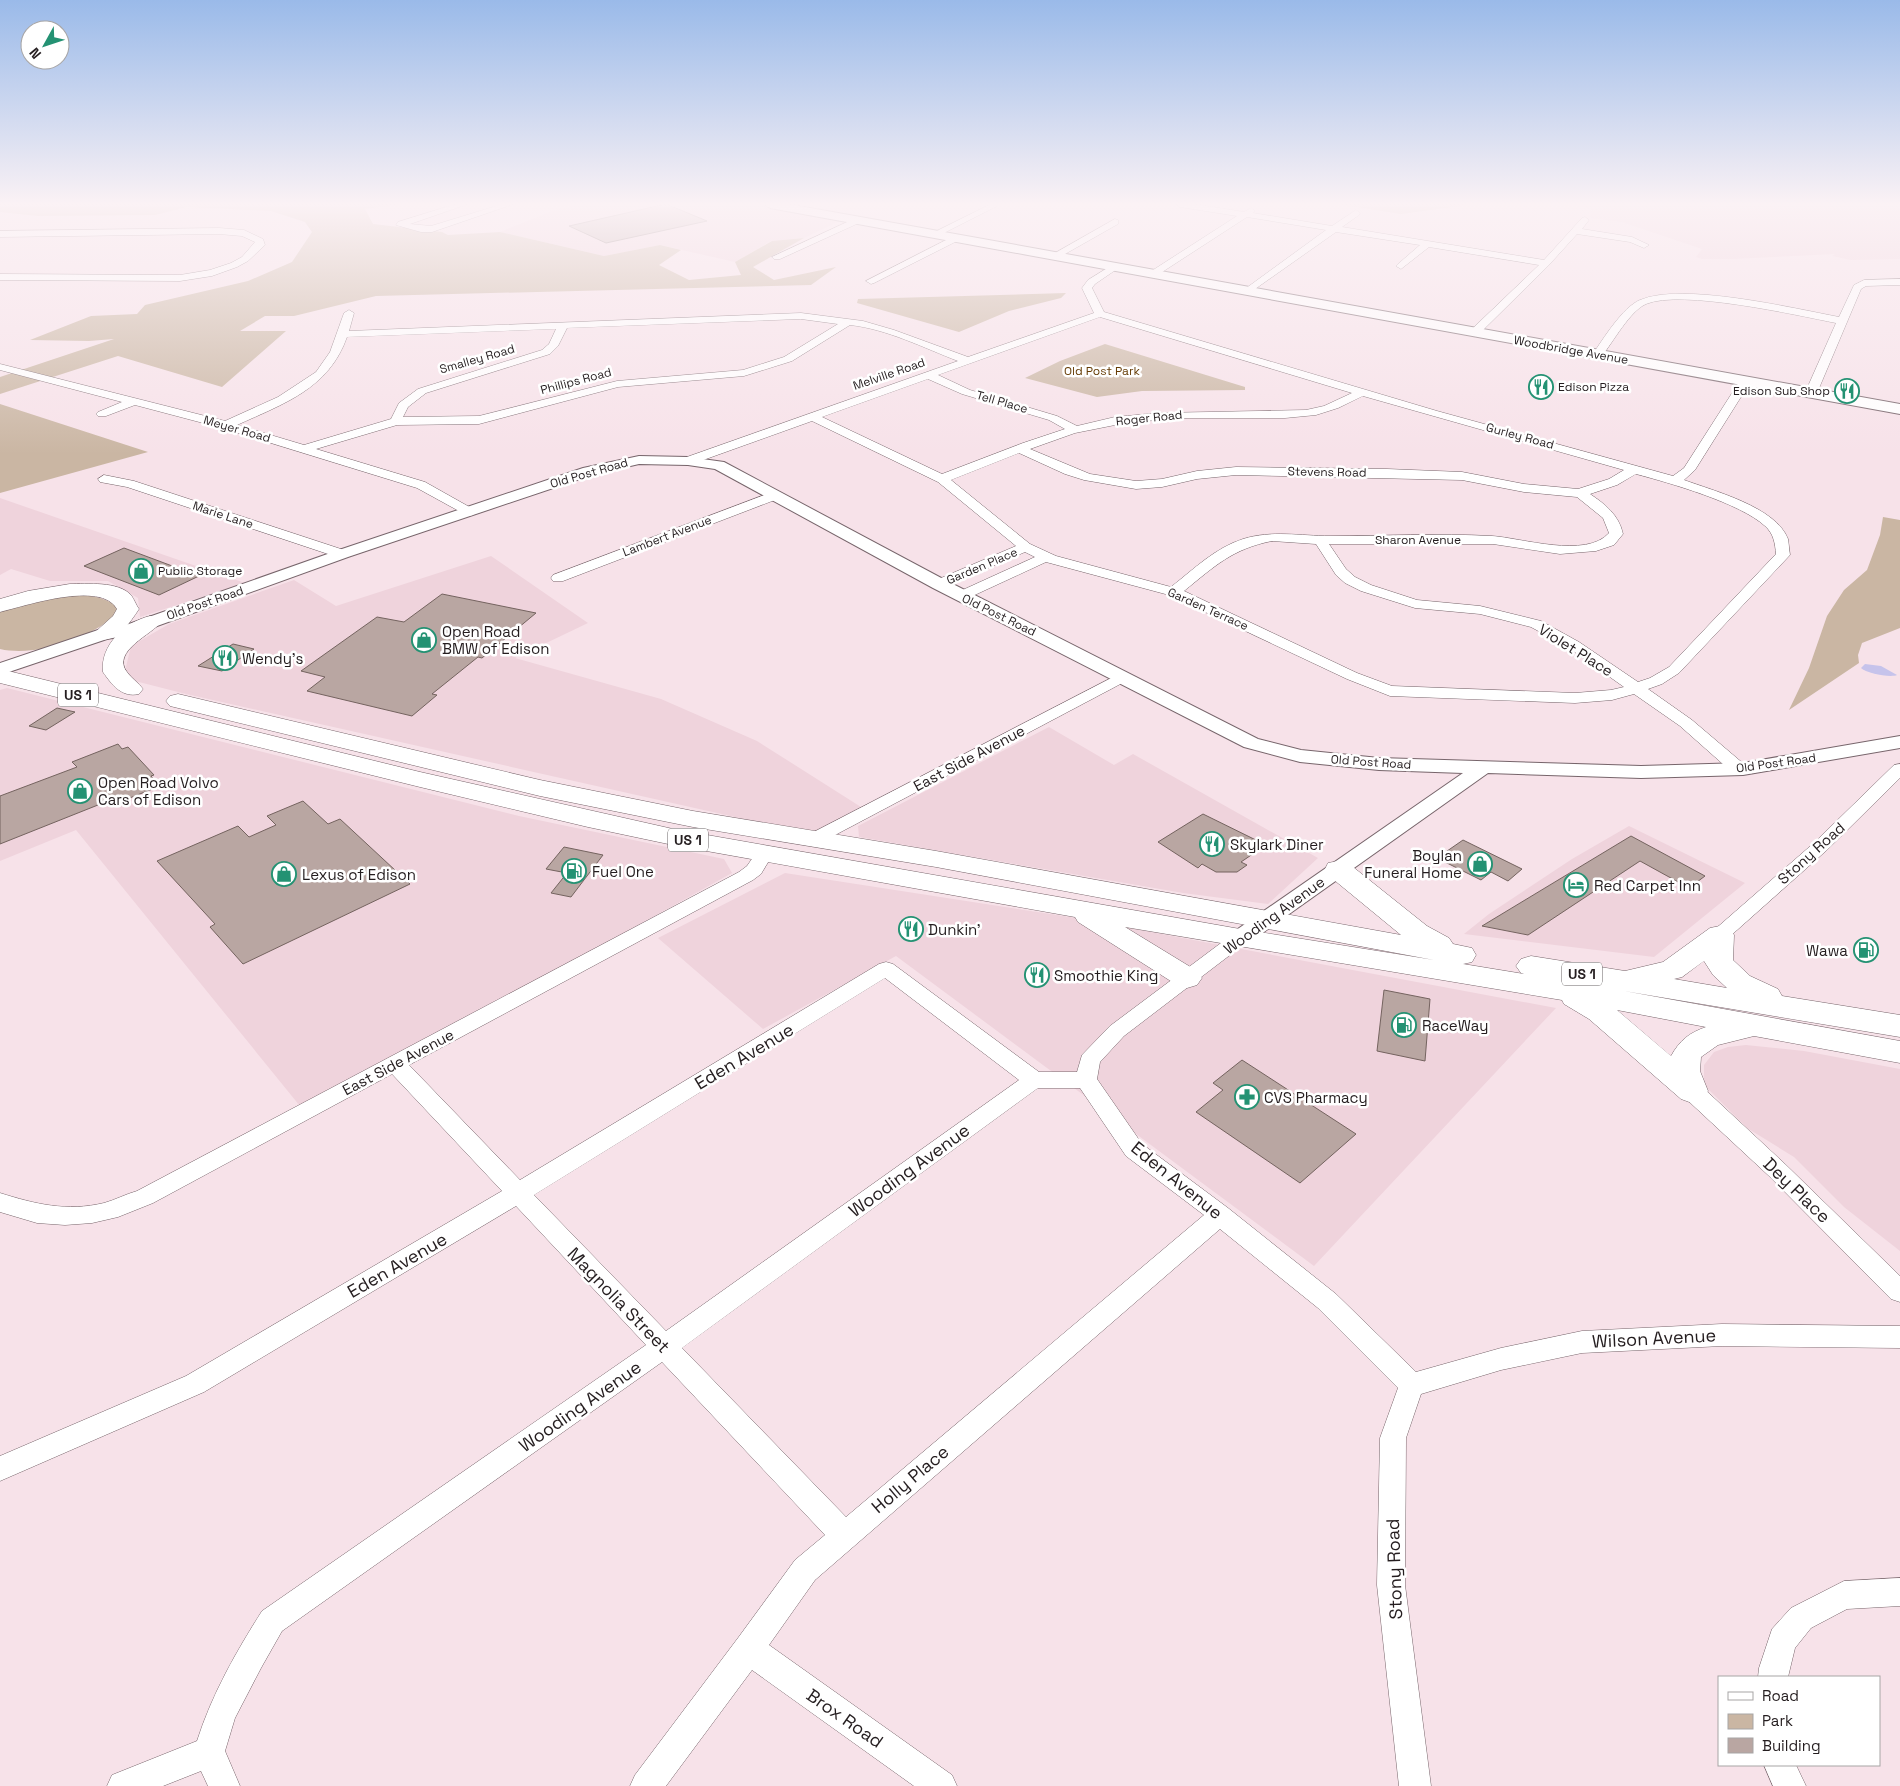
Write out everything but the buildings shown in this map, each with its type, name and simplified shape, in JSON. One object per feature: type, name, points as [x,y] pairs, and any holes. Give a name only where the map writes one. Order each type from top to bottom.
[{"type":"highway","points":[[0,606],[23,598],[62,591],[89,590],[107,593],[126,603],[128,609],[121,620],[104,634]]},
{"type":"highway","points":[[131,689],[114,672],[113,658],[119,646],[127,638],[150,622]]},
{"type":"highway","name":"US 1","points":[[5,671],[42,668],[540,788],[693,819],[1148,897],[1455,954],[1888,1024]]},
{"type":"highway","name":"US 1","points":[[5,671],[404,778],[590,820],[764,854],[1240,938],[1562,990],[1900,1052]]},
{"type":"highway","points":[[1338,869],[1417,934],[1455,954]]},
{"type":"highway","points":[[1076,909],[1187,978]]},
{"type":"highway","points":[[1618,980],[1672,970],[1720,935]]},
{"type":"highway","points":[[1720,935],[1718,962],[1731,977],[1752,991],[1782,1001],[1888,1024]]},
{"type":"highway","points":[[1562,990],[1600,1012],[1692,1091]]},
{"type":"highway","points":[[1692,1091],[1684,1069],[1687,1056],[1694,1046],[1727,1031],[1754,1026]]},
{"type":"main road","name":"Woodbridge Avenue","points":[[1228,287],[1900,410]]},
{"type":"street","points":[[1087,287],[1100,314]]},
{"type":"street","points":[[1248,291],[1253,287]]},
{"type":"street","points":[[1475,332],[1521,287]]},
{"type":"street","points":[[1811,393],[1859,287]]},
{"type":"street","points":[[1598,354],[1635,307],[1643,301],[1658,297],[1708,299],[1843,320]]},
{"type":"street","points":[[226,425],[284,398],[311,381],[329,364],[349,313]]},
{"type":"street","name":"Melville Road","points":[[688,461],[1100,314]]},
{"type":"street","name":"Gurley Road","points":[[1100,314],[1362,392],[1674,481],[1731,502],[1756,514],[1771,524],[1780,539],[1783,555],[1674,670],[1656,682],[1636,689]]},
{"type":"street","points":[[342,334],[801,316],[848,322],[890,332],[968,361]]},
{"type":"street","name":"Phillips Road","points":[[303,449],[396,420],[480,420],[617,384],[717,377],[744,373],[788,359],[848,322]]},
{"type":"street","name":"Smalley Road","points":[[396,420],[403,405],[422,391],[546,352],[553,346],[564,324]]},
{"type":"street","name":"Meyer Road","points":[[0,367],[226,425],[421,485],[468,512]]},
{"type":"street","name":"Tell Place","points":[[928,375],[966,392],[1045,415],[1076,430]]},
{"type":"street","points":[[1674,481],[1689,470],[1745,381]]},
{"type":"street","name":"Roger Road","points":[[942,479],[1076,430],[1113,421],[1157,416],[1316,412],[1333,407],[1362,392]]},
{"type":"street","points":[[102,414],[135,401]]},
{"type":"street","name":"Garden Terrace","points":[[811,416],[942,479],[1025,547],[1046,557],[1174,592],[1352,676],[1390,691],[1575,698],[1612,695],[1636,689]]},
{"type":"street","name":"Stevens Road","points":[[1020,449],[1079,474],[1136,485],[1162,483],[1197,475],[1236,471],[1387,473],[1462,476],[1524,488],[1580,493],[1613,482],[1635,469]]},
{"type":"street","name":"Old Post Road","points":[[5,671],[104,634],[128,630],[342,554],[588,471],[618,463],[660,459],[718,465],[962,596],[1124,676],[1251,743],[1300,756],[1379,764],[1641,772],[1738,769],[1900,742]]},
{"type":"street","name":"Marie Lane","points":[[104,479],[130,484],[342,554]]},
{"type":"street","name":"Sharon Avenue","points":[[1174,592],[1221,554],[1233,547],[1258,539],[1272,537],[1320,540],[1493,540],[1560,550],[1591,548],[1609,542],[1616,534],[1615,523],[1607,514],[1580,493]]},
{"type":"street","name":"Lambert Avenue","points":[[558,578],[775,495]]},
{"type":"street","name":"Violet Place","points":[[1320,540],[1336,566],[1356,584],[1384,595],[1429,607],[1480,610],[1536,624],[1574,645],[1686,723],[1738,769]]},
{"type":"street","name":"Garden Place","points":[[939,584],[1025,547]]},
{"type":"street","name":"Garden Place","points":[[962,596],[1046,557]]},
{"type":"street","name":"Old Post Road","points":[[42,668],[114,639],[128,630]]},
{"type":"street","name":"East Side Avenue","points":[[814,839],[1124,676]]},
{"type":"street","name":"Wooding Avenue","points":[[1086,1080],[1090,1060],[1117,1031],[1264,920],[1484,767]]},
{"type":"street","name":"Stony Road","points":[[1720,935],[1821,846],[1900,769]]},
{"type":"street","name":"East Side Avenue","points":[[6,1206],[70,1216],[104,1212],[137,1200],[746,876],[754,870],[764,854]]},
{"type":"street","name":"Eden Avenue","points":[[0,1469],[195,1384],[518,1194],[886,969],[1034,1080]]},
{"type":"street","name":"Magnolia Street","points":[[394,1064],[844,1535]]},
{"type":"street","points":[[1034,1080],[1086,1080]]},
{"type":"street","name":"Wooding Avenue","points":[[209,1752],[221,1713],[272,1620],[664,1346],[1034,1080]]},
{"type":"street","name":"Eden Avenue","points":[[1086,1080],[1134,1150],[1220,1214],[1327,1301],[1412,1385]]},
{"type":"street","name":"Dey Place","points":[[1692,1091],[1777,1170],[1900,1292]]},
{"type":"street","name":"Holly Place","points":[[646,1786],[749,1649],[804,1570],[1220,1214]]},
{"type":"street","name":"Wilson Avenue","points":[[1412,1385],[1501,1360],[1582,1342],[1722,1335],[1900,1337]]},
{"type":"street","name":"Stony Road","points":[[1412,1385],[1393,1438],[1391,1586],[1415,1786]]},
{"type":"street","points":[[1773,1676],[1783,1640],[1801,1618],[1844,1595],[1900,1592]]},
{"type":"street","name":"Brox Road","points":[[749,1649],[941,1786]]},
{"type":"street","points":[[123,1786],[209,1752],[224,1786]]},
{"type":"street","points":[[1780,1766],[1790,1786]]},
{"type":"shaded area","points":[[0,498],[245,583],[140,617],[138,598],[108,581],[50,581],[11,569],[0,575]]},
{"type":"shaded area","points":[[491,556],[588,623],[515,658],[661,699],[757,741],[861,807],[811,834],[186,694],[131,680],[125,671],[131,646],[169,624],[294,580],[336,606]]},
{"type":"shaded area","points":[[7,688],[519,816],[724,859],[732,873],[304,1111],[76,830],[0,861],[0,690]]},
{"type":"shaded area","points":[[1049,727],[1114,765],[1133,754],[1318,858],[1268,904],[1183,893],[859,837],[858,826]]},
{"type":"shaded area","points":[[1629,826],[1745,883],[1654,957],[1464,934],[1489,914],[1572,859]]},
{"type":"shaded area","points":[[785,873],[1076,918],[1556,1008],[1314,1266],[896,956],[763,1029],[658,938]]},
{"type":"shaded area","points":[[1746,1045],[1804,1051],[1900,1069],[1900,1251],[1844,1207],[1794,1157],[1747,1128],[1704,1085],[1704,1065],[1714,1052],[1728,1047]]},
{"type":"green space","points":[[221,287],[718,287],[376,296],[294,316],[265,316],[240,331],[286,331],[222,387],[118,356],[0,394],[0,377],[114,339],[89,341],[30,340],[91,316],[137,314],[145,305]]},
{"type":"green space","points":[[1066,293],[1061,298],[1009,311],[959,332],[857,303],[858,299]]},
{"type":"green space","name":"Old Post Park","points":[[1105,344],[1245,387],[1245,390],[1142,391],[1097,397],[1025,378],[1060,361]]},
{"type":"green space","points":[[0,404],[148,452],[0,493]]},
{"type":"green space","points":[[1883,517],[1900,520],[1900,628],[1862,643],[1858,655],[1859,663],[1789,710],[1809,668],[1827,616],[1844,590],[1867,570],[1880,535]]},
{"type":"green space","points":[[50,595],[85,595],[101,598],[117,606],[118,614],[91,632],[60,644],[29,651],[0,649],[0,610]]},
{"type":"water","points":[[1865,664],[1881,666],[1897,675],[1868,672],[1861,668]]},
{"type":"place","name":"Edison Pizza","points":[[1541,387]]},
{"type":"place","name":"Edison Sub Shop","points":[[1847,391]]},
{"type":"place","name":"Public Storage","points":[[141,571]]},
{"type":"place","name":"Open Road BMW of Edison","points":[[424,640]]},
{"type":"place","name":"Wendy's","points":[[225,658]]},
{"type":"place","name":"Open Road Volvo Cars of Edison","points":[[80,791]]},
{"type":"place","name":"Skylark Diner","points":[[1212,844]]},
{"type":"place","name":"Boylan Funeral Home","points":[[1480,864]]},
{"type":"place","name":"Fuel One","points":[[574,871]]},
{"type":"place","name":"Lexus of Edison","points":[[284,874]]},
{"type":"place","name":"Red Carpet Inn","points":[[1576,885]]},
{"type":"place","name":"Dunkin'","points":[[911,929]]},
{"type":"place","name":"Wawa","points":[[1866,950]]},
{"type":"place","name":"Smoothie King","points":[[1037,975]]},
{"type":"place","name":"RaceWay","points":[[1404,1025]]},
{"type":"place","name":"CVS Pharmacy","points":[[1247,1097]]}]
